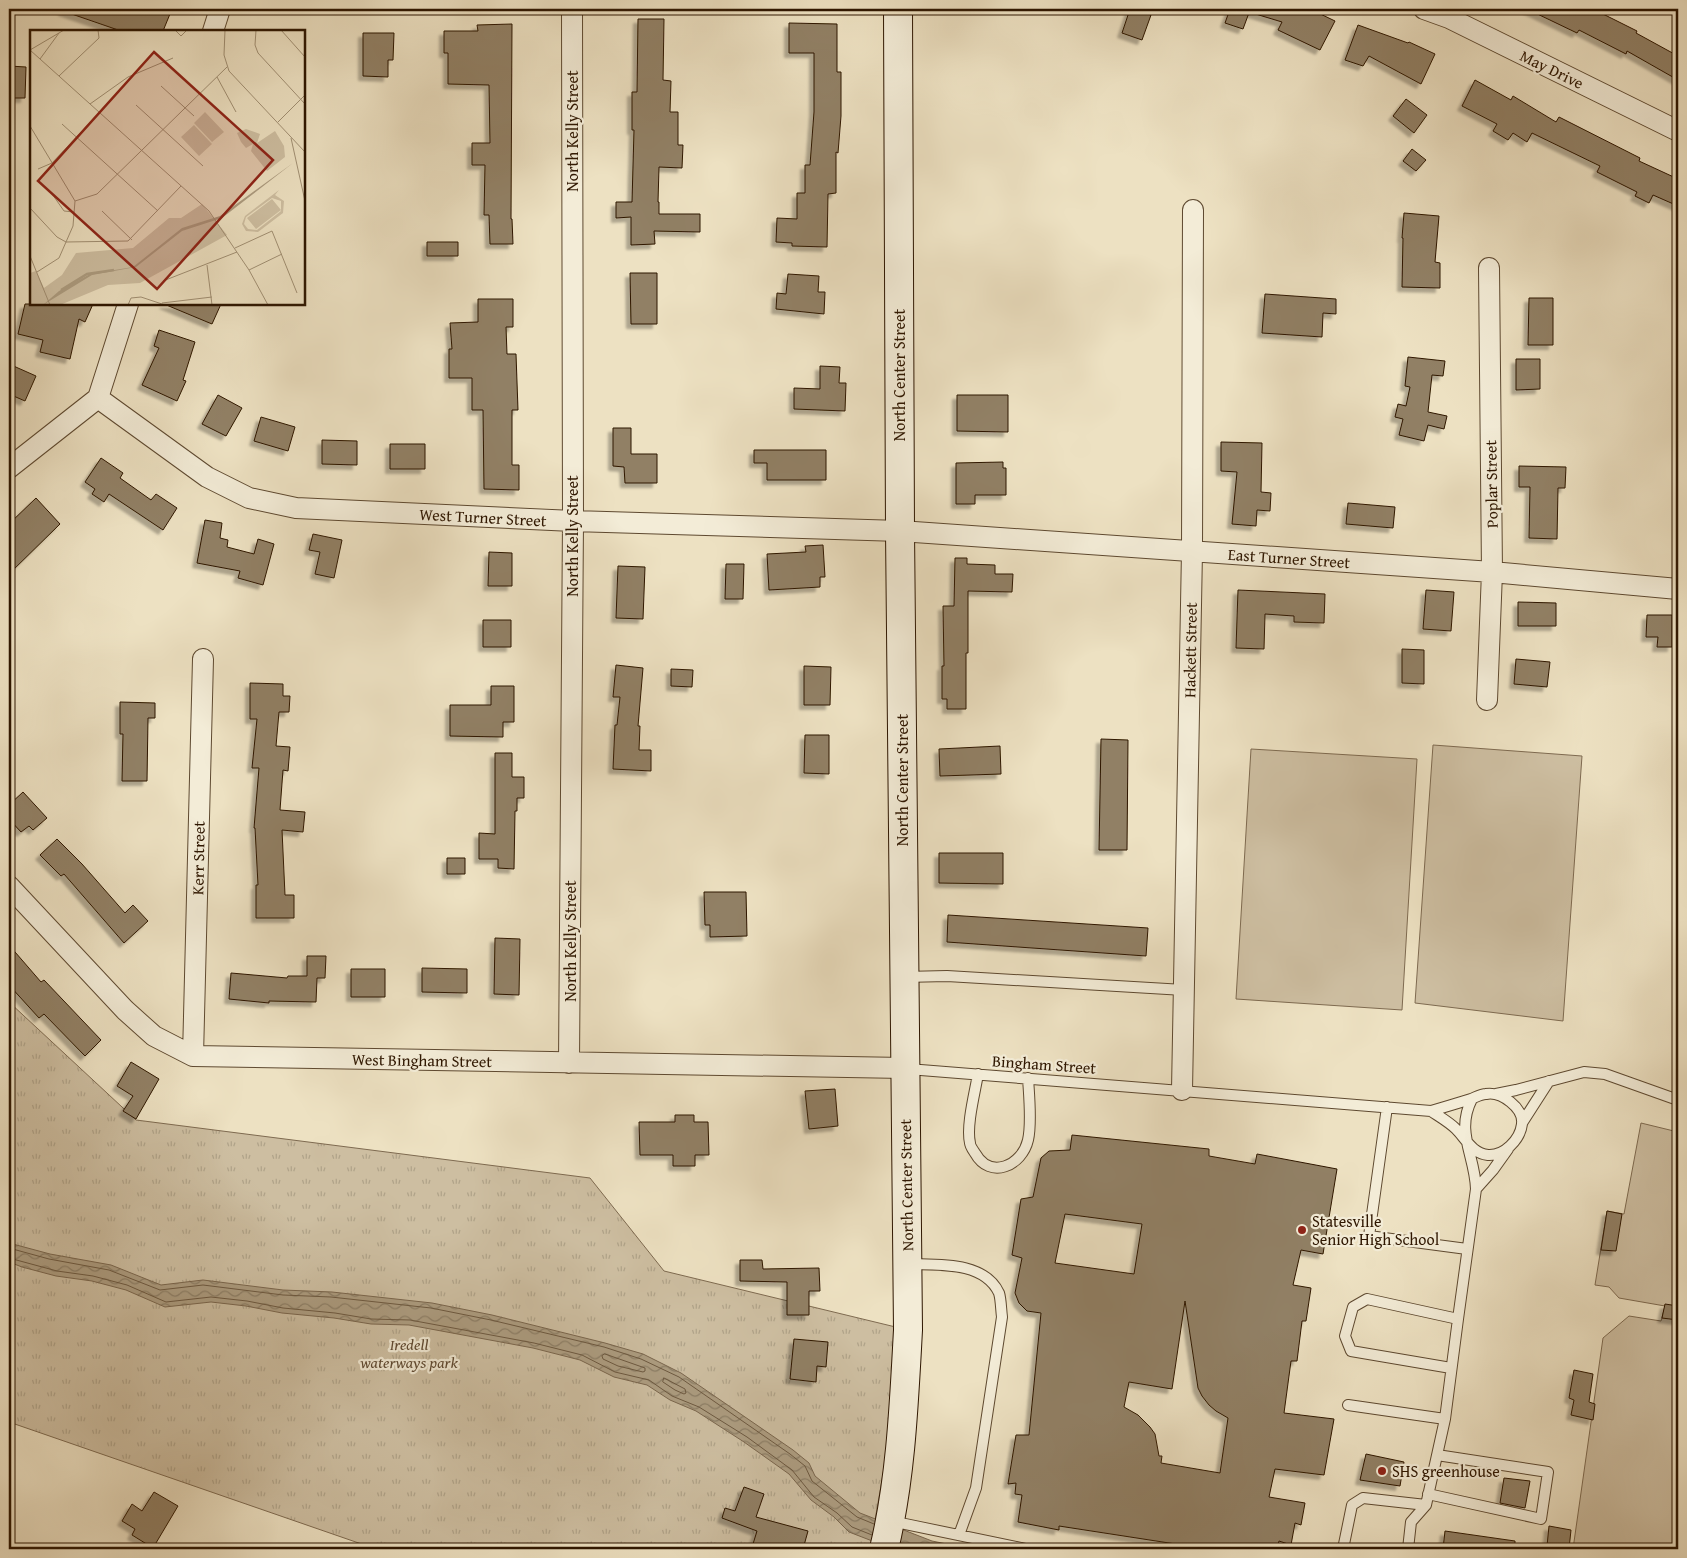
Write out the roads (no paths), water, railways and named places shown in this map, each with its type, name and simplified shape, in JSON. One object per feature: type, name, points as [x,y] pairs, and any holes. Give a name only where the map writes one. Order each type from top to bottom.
[{"type":"main road","name":"North Center Street","points":[[884,1549],[903,1430],[908,1330],[903,977],[898,9]]},
{"type":"street","points":[[213,30],[220,9]]},
{"type":"street","name":"North Kelly Street","points":[[569,1063],[573,521],[572,9]]},
{"type":"street","name":"May Drive","points":[[1424,9],[1449,18],[1678,131]]},
{"type":"street","name":"Hackett Street","points":[[1182,1090],[1192,551],[1193,210]]},
{"type":"street","name":"Poplar Street","points":[[1487,700],[1492,572],[1489,268]]},
{"type":"street","points":[[11,463],[98,398],[128,305]]},
{"type":"street","name":"West Turner Street","points":[[98,398],[208,477],[249,498],[296,508],[573,521],[900,531]]},
{"type":"street","name":"East Turner Street","points":[[900,531],[1492,572],[1678,589]]},
{"type":"street","name":"Kerr Street","points":[[194,1056],[203,659]]},
{"type":"street","name":"West Bingham Street","points":[[9,886],[125,1010],[154,1036],[194,1056],[904,1068]]},
{"type":"lane","points":[[903,977],[956,976],[1184,990]]},
{"type":"lane","name":"Bingham Street","points":[[904,1068],[1431,1111]]},
{"type":"lane","points":[[1431,1111],[1486,1094],[1516,1090],[1584,1072],[1605,1074],[1678,1100]]},
{"type":"lane","points":[[978,1074],[970,1129],[970,1144],[979,1160],[984,1164],[1000,1167],[1007,1166],[1018,1159],[1028,1140],[1030,1129],[1028,1078]]},
{"type":"lane","points":[[1476,1189],[1518,1137],[1522,1123],[1549,1082]]},
{"type":"lane","points":[[1495,1094],[1507,1098],[1517,1108],[1522,1123]]},
{"type":"lane","points":[[1408,1549],[1411,1522],[1427,1500],[1445,1419],[1476,1189],[1476,1174],[1466,1141],[1465,1124],[1466,1110],[1472,1099]]},
{"type":"lane","points":[[1387,1108],[1369,1236],[1467,1249]]},
{"type":"lane","points":[[1431,1111],[1456,1130],[1476,1151],[1488,1155],[1499,1153],[1510,1146]]},
{"type":"lane","points":[[907,1264],[965,1268],[985,1276],[999,1293],[1002,1317],[976,1488],[959,1535]]},
{"type":"lane","points":[[1451,1368],[1351,1351],[1345,1336],[1353,1308],[1367,1299],[1458,1319]]},
{"type":"lane","points":[[1348,1405],[1445,1419]]},
{"type":"lane","points":[[1343,1549],[1352,1504],[1363,1498],[1427,1500],[1541,1519],[1548,1472],[1437,1454]]},
{"type":"lane","points":[[890,1520],[1026,1549]]},
{"type":"water","points":[[9,1243],[50,1254],[111,1265],[161,1285],[203,1280],[283,1290],[332,1292],[432,1303],[492,1315],[643,1354],[681,1373],[793,1450],[809,1463],[815,1476],[860,1513],[932,1541],[971,1549],[893,1549],[849,1532],[834,1517],[811,1500],[789,1474],[696,1411],[670,1400],[647,1385],[614,1377],[580,1360],[533,1348],[409,1325],[371,1324],[211,1302],[165,1307],[126,1290],[92,1281],[56,1276],[9,1262]]},
{"type":"place","name":"Statesville Senior High School","points":[[1302,1230]]},
{"type":"place","name":"SHS greenhouse","points":[[1382,1471]]},
{"type":"park label","name":"Iredell waterways park","points":[[409,1353]]}]
